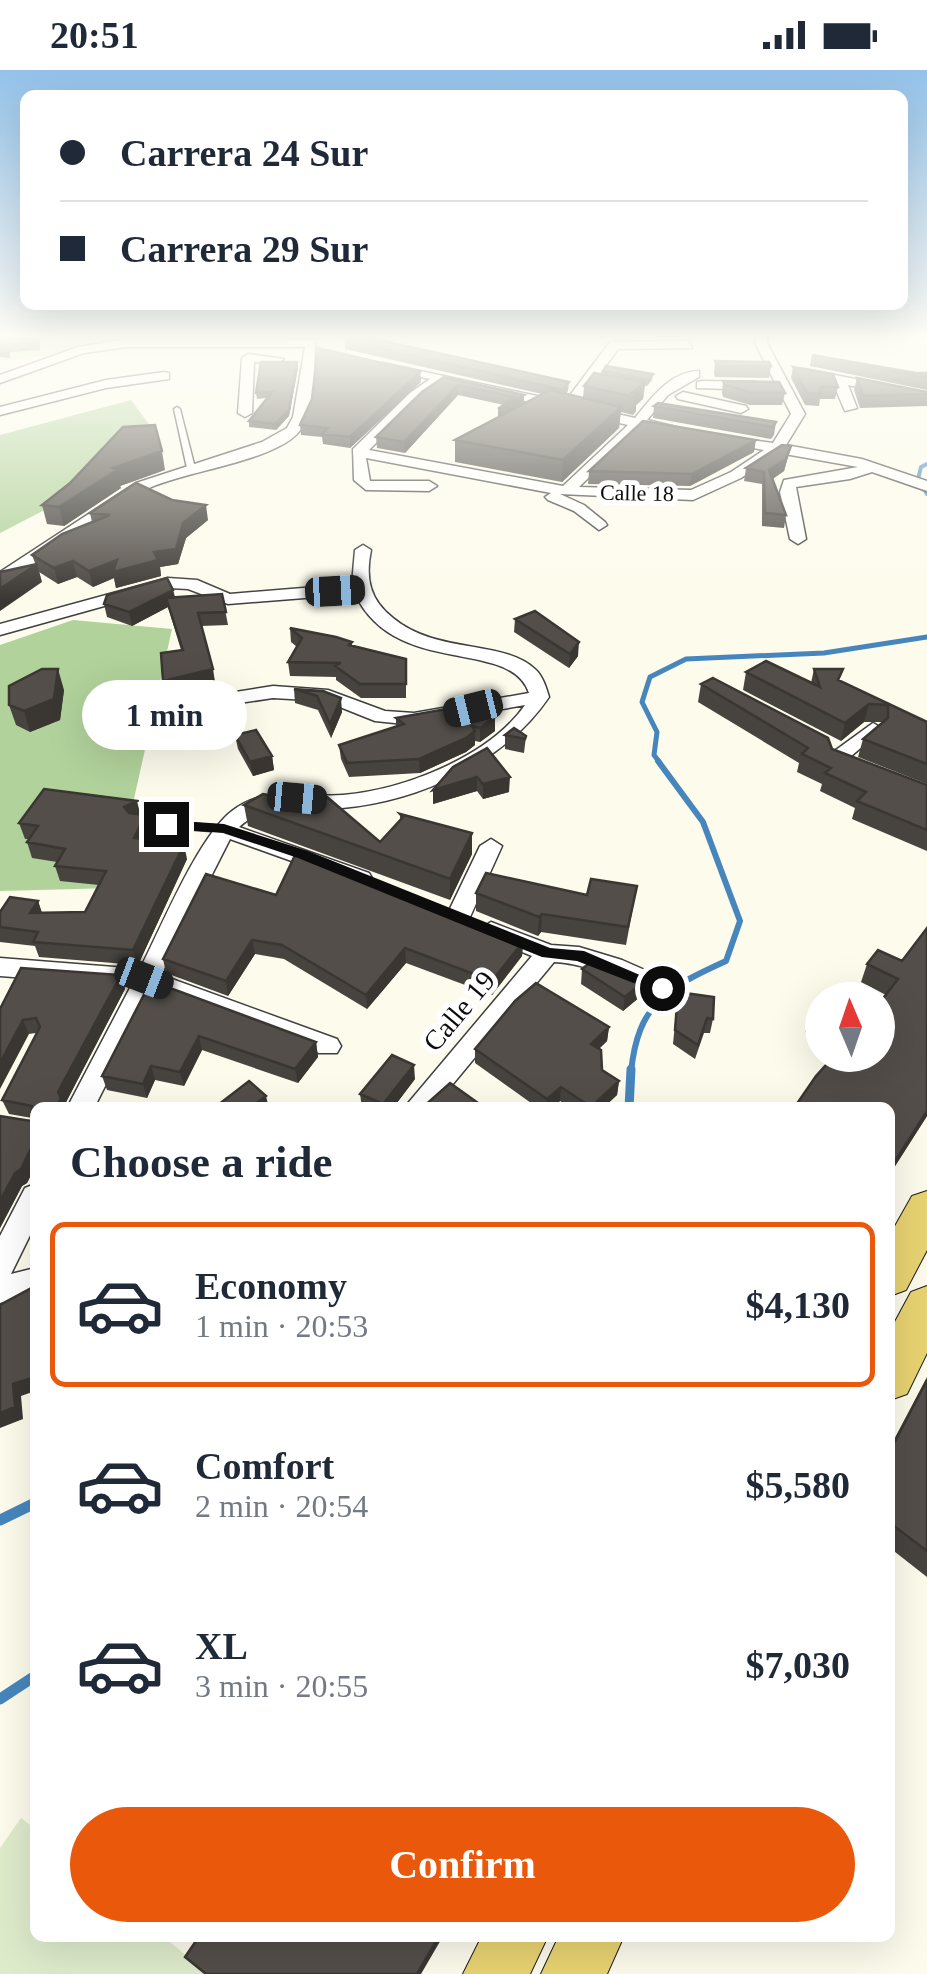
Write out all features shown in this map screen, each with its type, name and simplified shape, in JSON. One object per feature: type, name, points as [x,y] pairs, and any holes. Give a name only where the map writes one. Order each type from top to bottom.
[{"type":"main road","points":[[895,1267],[927,1209]]},
{"type":"main road","points":[[895,1368],[927,1306]]},
{"type":"main road","points":[[495,1974],[514,1942]]},
{"type":"main road","points":[[572,1974],[590,1942]]},
{"type":"street","points":[[0,579],[141,486],[267,445],[292,431],[296,424]]},
{"type":"street","points":[[387,424],[358,452],[361,480],[366,485],[429,486]]},
{"type":"street","points":[[566,490],[637,424],[690,433]]},
{"type":"street","points":[[787,424],[788,431]]},
{"type":"street","points":[[732,426],[788,431],[927,486]]},
{"type":"street","points":[[707,436],[788,431]]},
{"type":"street","name":"Calle 18","points":[[358,452],[566,490],[694,495],[736,475],[788,431]]},
{"type":"street","points":[[433,464],[450,455]]},
{"type":"street","points":[[798,539],[788,492],[790,482],[850,475],[872,467]]},
{"type":"street","points":[[514,479],[532,492],[570,502],[599,525]]},
{"type":"street","points":[[83,1102],[224,829],[244,810],[277,798],[354,800],[456,768],[532,714],[540,697],[530,675],[514,665],[417,642],[372,609],[360,590],[358,570],[363,550]]},
{"type":"street","points":[[0,630],[153,585],[181,582],[228,599],[360,590]]},
{"type":"street","points":[[160,709],[273,692],[328,696],[382,717],[414,719],[540,697]]},
{"type":"street","points":[[873,729],[835,753],[873,773]]},
{"type":"street","points":[[224,829],[328,864],[378,886]]},
{"type":"street","points":[[491,846],[450,914],[548,953],[578,955],[662,988]]},
{"type":"street","name":"Calle 19","points":[[422,1102],[548,953]]},
{"type":"street","points":[[0,967],[144,978],[328,1046]]},
{"type":"street","points":[[0,1264],[30,1206]]},
{"type":"street","points":[[0,1290],[30,1282]]},
{"type":"lane","points":[[181,424],[191,468]]},
{"type":"lane","points":[[137,822],[224,829]]},
{"type":"green space","points":[[42,424],[149,424],[151,427],[93,485],[0,533],[0,435]]},
{"type":"green space","points":[[73,620],[172,629],[114,888],[0,891],[0,645]]},
{"type":"green space","points":[[21,1818],[30,1825],[30,1942],[170,1942],[209,1974],[0,1974],[0,1848]]},
{"type":"building","points":[[364,424],[350,437],[322,434],[328,428],[300,425]]},
{"type":"building","points":[[389,424],[421,424],[404,442],[376,437]]},
{"type":"building","points":[[486,424],[603,424],[563,460],[455,440]]},
{"type":"building","points":[[640,424],[756,440],[692,474],[589,471]]},
{"type":"building","points":[[155,425],[162,451],[113,468],[117,470],[59,507],[42,505],[70,483],[123,427]]},
{"type":"building","points":[[782,445],[791,446],[786,459],[769,470],[786,515],[765,513],[764,472],[746,468]]},
{"type":"building","points":[[136,483],[172,500],[206,505],[183,523],[176,549],[154,552],[158,560],[113,572],[117,560],[89,571],[73,561],[54,568],[32,555],[62,534],[110,515],[90,513]]},
{"type":"building","points":[[37,564],[0,589],[0,572]]},
{"type":"building","points":[[167,578],[173,590],[129,612],[104,604],[107,595]]},
{"type":"building","points":[[222,594],[226,612],[198,613],[213,669],[163,681],[161,653],[183,650],[166,598]]},
{"type":"building","points":[[535,611],[579,642],[570,654],[515,619]]},
{"type":"building","points":[[290,628],[336,637],[352,642],[349,645],[406,659],[406,684],[360,684],[335,666],[341,663],[288,662],[302,638]]},
{"type":"building","points":[[766,661],[820,687],[814,669],[843,669],[838,680],[927,722],[927,764],[863,739],[888,718],[888,705],[869,704],[845,723],[746,672]]},
{"type":"building","points":[[42,669],[58,669],[54,699],[24,711],[9,705],[9,686]]},
{"type":"building","points":[[713,678],[828,738],[832,749],[927,785],[927,830],[857,801],[866,792],[825,773],[831,768],[802,754],[808,748],[701,684]]},
{"type":"building","points":[[294,689],[323,691],[341,698],[330,724],[317,696]]},
{"type":"building","points":[[474,704],[495,717],[480,728],[472,726],[475,731],[466,738],[419,759],[347,763],[339,745],[404,724],[396,718]]},
{"type":"building","points":[[514,728],[526,736],[525,739],[505,735]]},
{"type":"building","points":[[256,730],[272,756],[250,762],[235,735]]},
{"type":"building","points":[[487,748],[510,777],[483,784],[477,777],[433,790],[453,767]]},
{"type":"building","points":[[44,789],[137,801],[124,807],[129,813],[145,815],[134,838],[184,844],[133,950],[33,942],[38,932],[0,927],[0,912],[10,897],[38,901],[30,913],[85,912],[106,871],[55,866],[65,849],[27,842],[38,826],[19,823]]},
{"type":"building","points":[[296,790],[327,797],[380,842],[403,817],[400,814],[472,833],[450,879],[244,805],[263,794],[290,799]]},
{"type":"building","points":[[297,851],[523,942],[492,981],[405,948],[366,995],[282,945],[252,940],[226,981],[163,959],[206,874],[276,895]]},
{"type":"building","points":[[486,873],[587,895],[591,879],[637,886],[628,927],[542,914],[539,917],[476,893]]},
{"type":"building","points":[[927,928],[927,1111],[895,1161],[895,1102],[798,1102],[820,1072],[895,1072],[898,979],[867,964],[878,950],[902,961]]},
{"type":"building","points":[[595,959],[643,982],[625,997],[582,969]]},
{"type":"building","points":[[21,968],[121,975],[58,1092],[59,1102],[30,1102],[30,1106],[2,1100],[40,1027],[36,1018],[23,1020],[0,1063],[0,1009]]},
{"type":"building","points":[[151,981],[316,1042],[295,1069],[199,1036],[180,1072],[151,1066],[143,1084],[102,1076]]},
{"type":"building","points":[[536,983],[609,1027],[591,1044],[601,1050],[602,1070],[619,1081],[596,1102],[584,1102],[561,1087],[547,1099],[475,1049],[515,1001]]},
{"type":"building","points":[[678,992],[714,997],[713,1019],[707,1018],[698,1045],[675,1030]]},
{"type":"building","points":[[392,1055],[414,1065],[385,1102],[360,1094]]},
{"type":"building","points":[[249,1081],[266,1096],[258,1102],[222,1102]]},
{"type":"building","points":[[450,1083],[477,1102],[429,1102]]},
{"type":"building","points":[[0,1116],[30,1121],[30,1150],[0,1201]]},
{"type":"building","points":[[30,1289],[30,1379],[13,1384],[15,1407],[0,1413],[0,1305]]},
{"type":"building","points":[[927,1380],[927,1551],[895,1527],[895,1441]]},
{"type":"building","points":[[195,1942],[436,1942],[417,1974],[206,1974],[185,1957]]},
{"type":"waterway","points":[[927,464],[921,467],[918,479],[927,494]]},
{"type":"waterway","points":[[660,763],[654,755],[657,732],[642,702],[650,677],[686,659],[824,653],[927,637]]},
{"type":"waterway","points":[[631,1072],[641,1029],[649,1014],[672,990],[726,961],[740,921],[703,822],[658,761]]},
{"type":"waterway","points":[[629,1102],[631,1069]]},
{"type":"waterway","points":[[0,1520],[30,1505]]},
{"type":"waterway","points":[[0,1699],[30,1679]]},
{"type":"route","points":[[166,824],[224,829],[303,854],[548,953],[578,955],[614,966],[662,988]]}]
